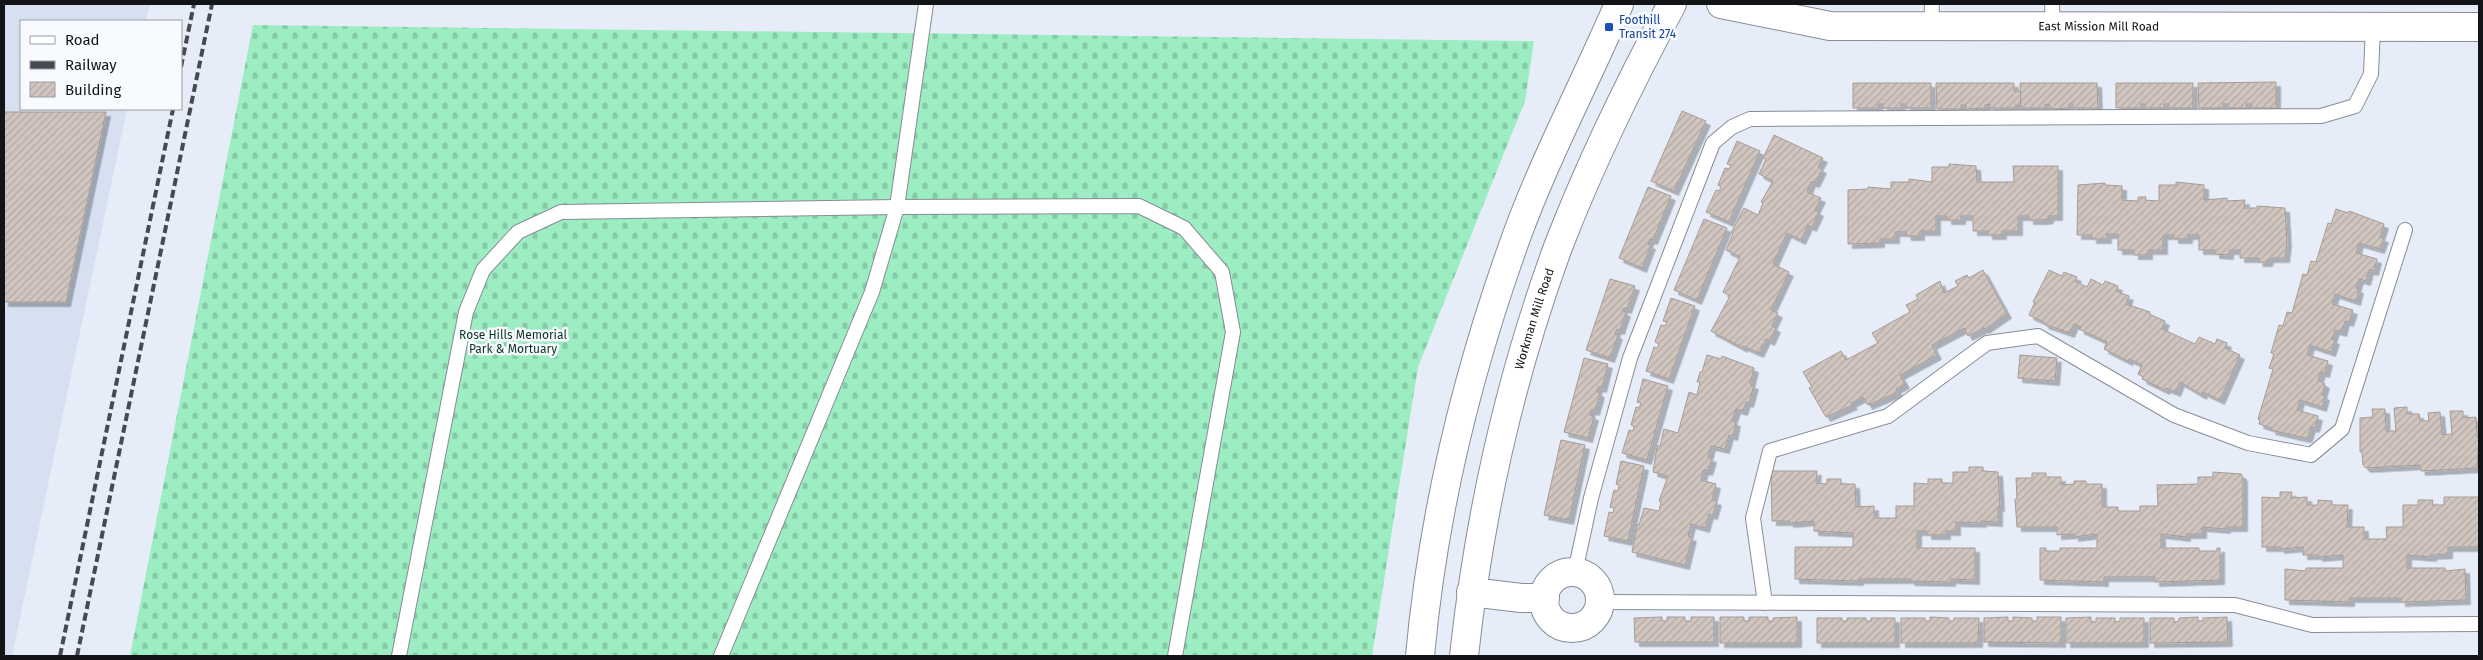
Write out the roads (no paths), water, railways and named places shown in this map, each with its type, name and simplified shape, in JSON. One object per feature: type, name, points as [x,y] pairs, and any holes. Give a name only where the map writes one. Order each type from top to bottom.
[{"type":"main road","points":[[1420,656],[1426,588],[1469,385],[1516,235],[1619,4]]},
{"type":"main road","name":"Workman Mill Road","points":[[1464,656],[1471,592],[1511,396],[1558,248],[1579,197],[1639,66],[1672,4]]},
{"type":"main road","name":"East Mission Mill Road","points":[[1721,4],[1830,26],[1931,15],[2053,15],[2373,27],[2479,27]]},
{"type":"main road","points":[[1471,592],[1533,598],[1546,609],[1551,618],[1560,625],[1570,628],[1581,627],[1590,621],[1597,613],[1600,602],[1599,592],[1594,582],[1586,576],[1575,572],[1564,574],[1554,579],[1548,587],[1533,598]]},
{"type":"main road","points":[[1426,588],[1434,620],[1433,656]]},
{"type":"lane","points":[[721,656],[872,292],[897,207],[926,4]]},
{"type":"lane","points":[[1575,572],[1591,498],[1630,358],[1713,143],[1732,127],[1750,119],[2320,116],[2354,106],[2371,74],[2373,27]]},
{"type":"lane","points":[[399,656],[466,312],[483,270],[518,232],[561,212],[897,207],[1139,206],[1184,228],[1222,272],[1233,332],[1175,656]]},
{"type":"lane","points":[[1765,603],[1753,518],[1770,452],[1888,416],[1987,343],[2038,336],[2174,415],[2248,443],[2311,455],[2342,429],[2405,230]]},
{"type":"lane","points":[[1600,602],[2235,605],[2312,625],[2479,624]]},
{"type":"railway","points":[[182,62],[194,4]]},
{"type":"railway","points":[[77,656],[212,4]]},
{"type":"railway","points":[[60,656],[173,110]]},
{"type":"place","name":"Foothill Transit 274","points":[[1609,27]]},
{"type":"park label","name":"Rose Hills Memorial Park & Mortuary","points":[[513,342]]}]
